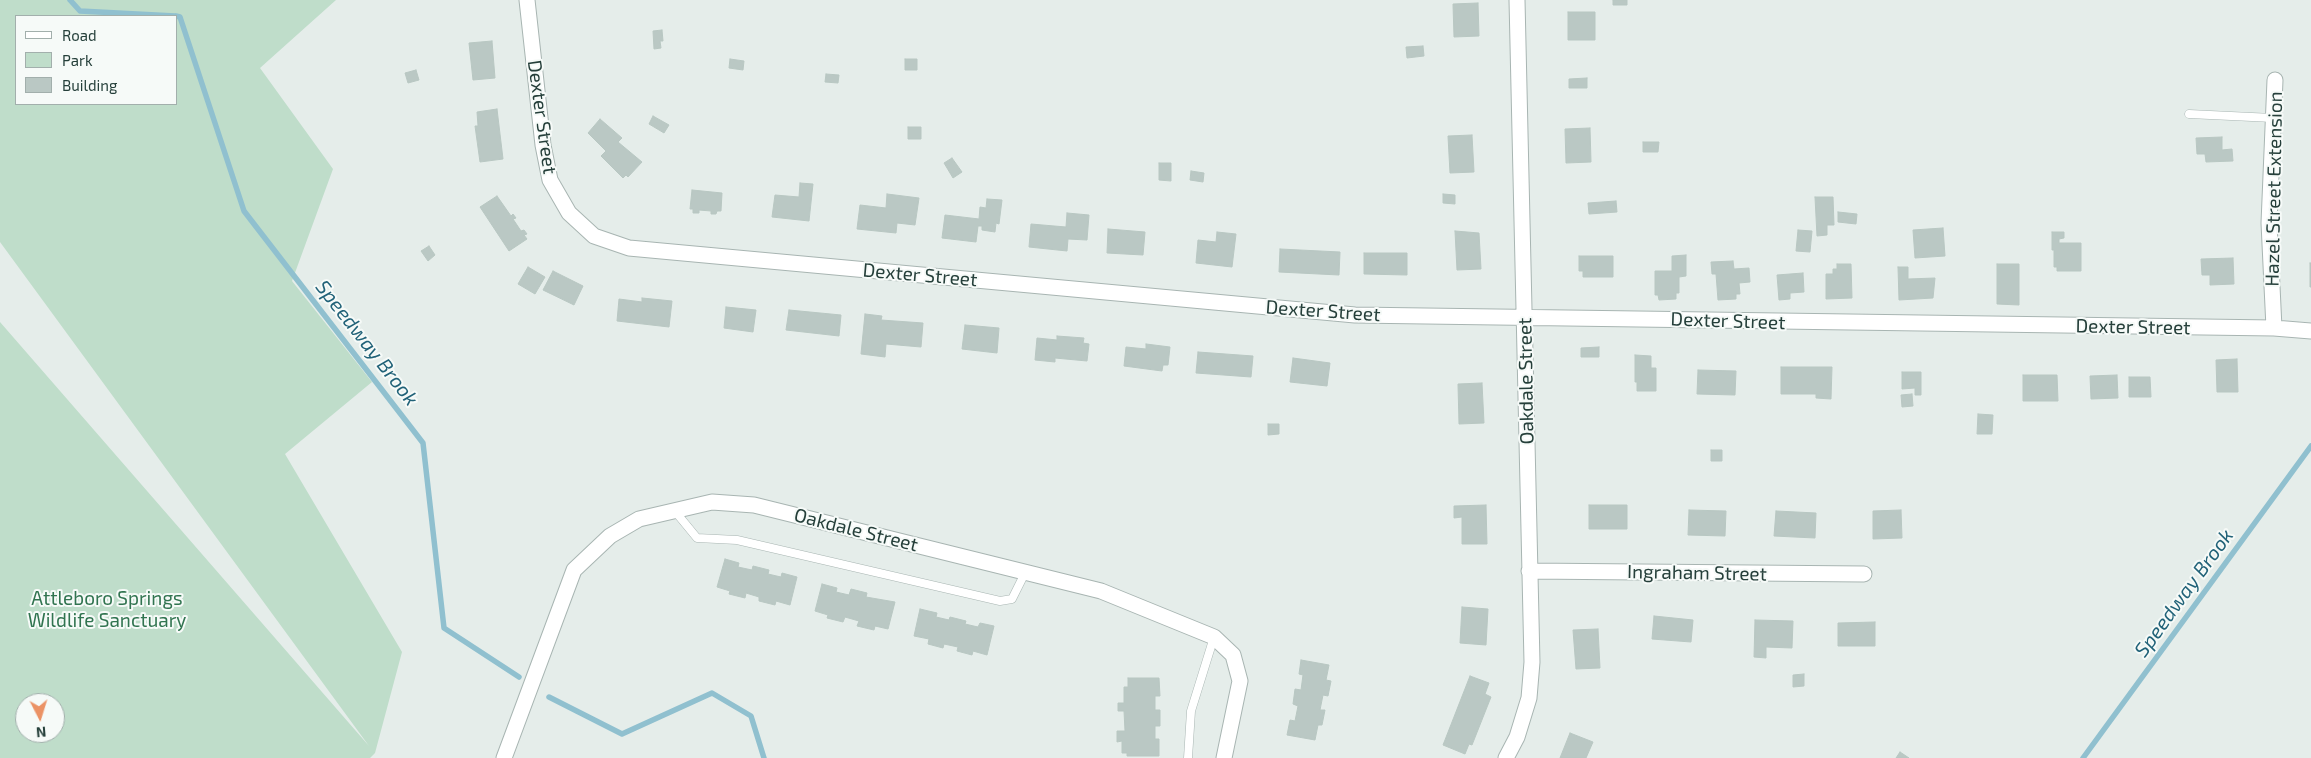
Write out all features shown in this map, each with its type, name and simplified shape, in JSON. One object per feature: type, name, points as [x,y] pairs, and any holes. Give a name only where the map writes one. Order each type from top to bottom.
[{"type":"street","name":"Dexter Street","points":[[527,0],[543,145],[550,180],[569,213],[594,236],[629,248],[1355,315],[2274,328],[2311,331]]},
{"type":"street","name":"Oakdale Street","points":[[1506,758],[1517,737],[1529,698],[1532,662],[1526,318],[1517,0]]},
{"type":"street","name":"Hazel Street Extension","points":[[2274,328],[2269,223],[2275,80]]},
{"type":"street","name":"Oakdale Street","points":[[504,758],[574,570],[610,536],[639,520],[712,502],[754,505],[1101,591],[1214,637],[1233,655],[1240,681],[1224,758]]},
{"type":"street","name":"Ingraham Street","points":[[1529,571],[1864,574]]},
{"type":"lane","points":[[2190,114],[2273,118]]},
{"type":"lane","points":[[674,510],[697,538],[738,540],[1000,602],[1012,599],[1026,571]]},
{"type":"lane","points":[[1188,758],[1192,711],[1214,637]]},
{"type":"green space","name":"Attleboro Springs Wildlife Sanctuary","points":[[0,0],[336,0],[260,68],[333,169],[292,281],[372,382],[285,454],[402,652],[375,753],[370,758],[0,758],[0,322],[369,746],[0,242]]},
{"type":"building","points":[[1613,0],[1627,0],[1627,5],[1613,5]]},
{"type":"building","points":[[1478,3],[1479,36],[1454,37],[1453,4]]},
{"type":"building","points":[[1568,12],[1595,12],[1595,40],[1568,40]]},
{"type":"building","points":[[662,30],[663,41],[660,41],[661,48],[654,49],[653,31]]},
{"type":"building","points":[[492,41],[495,78],[473,80],[469,43]]},
{"type":"building","points":[[1423,46],[1424,56],[1407,58],[1406,47]]},
{"type":"building","points":[[730,59],[744,61],[743,70],[729,68]]},
{"type":"building","points":[[905,59],[917,59],[917,70],[905,70]]},
{"type":"building","points":[[416,70],[419,80],[408,83],[405,73]]},
{"type":"building","points":[[826,74],[839,75],[838,83],[825,82]]},
{"type":"building","points":[[1587,78],[1587,88],[1569,88],[1569,79]]},
{"type":"building","points":[[497,109],[503,159],[480,162],[475,126],[478,126],[477,112]]},
{"type":"building","points":[[653,116],[669,125],[664,133],[649,124]]},
{"type":"building","points":[[600,119],[622,138],[618,142],[642,162],[628,177],[626,175],[623,178],[601,156],[606,151],[588,133]]},
{"type":"building","points":[[908,127],[921,127],[921,139],[908,139]]},
{"type":"building","points":[[1590,128],[1591,162],[1566,163],[1565,129]]},
{"type":"building","points":[[1472,135],[1474,172],[1450,173],[1448,136]]},
{"type":"building","points":[[2222,137],[2222,150],[2232,149],[2233,161],[2206,162],[2205,154],[2197,154],[2196,138]]},
{"type":"building","points":[[1643,142],[1659,142],[1658,152],[1643,152]]},
{"type":"building","points":[[952,158],[962,172],[953,178],[944,163]]},
{"type":"building","points":[[1159,163],[1171,163],[1171,181],[1159,180]]},
{"type":"building","points":[[1191,171],[1204,173],[1203,182],[1190,180]]},
{"type":"building","points":[[800,183],[813,184],[809,221],[772,217],[775,195],[799,197]]},
{"type":"building","points":[[692,190],[722,193],[721,211],[717,211],[716,214],[711,214],[711,211],[699,210],[699,213],[693,213],[693,209],[690,209]]},
{"type":"building","points":[[887,194],[919,198],[915,225],[897,223],[896,233],[857,229],[860,205],[886,208]]},
{"type":"building","points":[[1443,194],[1455,195],[1455,204],[1443,203]]},
{"type":"building","points":[[497,196],[511,216],[513,214],[516,218],[513,219],[521,231],[524,230],[527,234],[524,235],[527,239],[509,251],[480,207]]},
{"type":"building","points":[[1815,197],[1833,197],[1834,225],[1827,225],[1827,235],[1817,236]]},
{"type":"building","points":[[987,199],[1002,200],[999,224],[996,223],[995,232],[982,230],[982,226],[978,226],[976,242],[942,238],[945,215],[979,219],[980,207],[986,208]]},
{"type":"building","points":[[1616,201],[1617,212],[1589,214],[1588,203]]},
{"type":"building","points":[[1838,212],[1857,214],[1856,224],[1838,222]]},
{"type":"building","points":[[1067,213],[1089,215],[1087,240],[1068,239],[1067,251],[1029,247],[1031,224],[1066,227]]},
{"type":"building","points":[[1943,228],[1945,256],[1915,258],[1913,230]]},
{"type":"building","points":[[1108,229],[1145,232],[1143,255],[1107,253]]},
{"type":"building","points":[[1798,230],[1812,231],[1810,252],[1796,251]]},
{"type":"building","points":[[1455,231],[1479,233],[1481,269],[1457,270]]},
{"type":"building","points":[[1217,232],[1236,234],[1232,267],[1196,263],[1198,240],[1216,242]]},
{"type":"building","points":[[2052,232],[2064,232],[2064,238],[2059,239],[2059,243],[2081,243],[2081,271],[2057,271],[2057,267],[2054,267]]},
{"type":"building","points":[[429,246],[435,255],[428,261],[421,251]]},
{"type":"building","points":[[1280,249],[1340,252],[1339,275],[1279,272]]},
{"type":"building","points":[[1364,253],[1407,253],[1407,275],[1364,274]]},
{"type":"building","points":[[1686,255],[1686,276],[1679,277],[1679,293],[1676,293],[1676,299],[1659,300],[1658,295],[1655,295],[1655,271],[1672,271],[1672,256]]},
{"type":"building","points":[[1579,256],[1613,256],[1613,277],[1583,277],[1583,271],[1579,271]]},
{"type":"building","points":[[2233,258],[2234,284],[2210,285],[2210,275],[2202,275],[2201,259]]},
{"type":"building","points":[[1733,261],[1734,269],[1749,268],[1750,282],[1739,283],[1740,294],[1736,294],[1736,299],[1718,300],[1716,274],[1712,274],[1711,262]]},
{"type":"building","points":[[2311,263],[2311,287],[2310,287]]},
{"type":"building","points":[[1837,264],[1851,264],[1852,298],[1826,299],[1826,274],[1833,274],[1833,269],[1837,269]]},
{"type":"building","points":[[1997,264],[2019,264],[2019,305],[1997,304]]},
{"type":"building","points":[[528,267],[545,277],[535,294],[518,284]]},
{"type":"building","points":[[1898,267],[1908,267],[1908,279],[1935,278],[1933,298],[1899,300]]},
{"type":"building","points":[[553,271],[583,286],[574,305],[543,290]]},
{"type":"building","points":[[1803,273],[1804,292],[1790,293],[1790,299],[1779,300],[1777,275]]},
{"type":"building","points":[[642,298],[672,301],[669,327],[617,321],[619,299],[642,302]]},
{"type":"building","points":[[726,307],[756,310],[753,332],[724,328]]},
{"type":"building","points":[[789,310],[841,315],[839,336],[786,330]]},
{"type":"building","points":[[865,314],[882,316],[881,320],[923,323],[921,347],[886,344],[885,357],[861,354]]},
{"type":"building","points":[[965,325],[999,328],[997,353],[962,349]]},
{"type":"building","points":[[1057,336],[1084,338],[1083,343],[1089,344],[1087,361],[1055,358],[1055,362],[1035,360],[1037,338],[1057,340]]},
{"type":"building","points":[[1146,344],[1170,347],[1168,365],[1163,365],[1162,371],[1124,366],[1126,347],[1146,349]]},
{"type":"building","points":[[1599,347],[1599,357],[1581,357],[1581,348]]},
{"type":"building","points":[[1198,352],[1253,356],[1251,377],[1196,373]]},
{"type":"building","points":[[1635,355],[1651,356],[1651,368],[1656,368],[1656,391],[1637,391]]},
{"type":"building","points":[[1293,358],[1330,363],[1327,386],[1290,382]]},
{"type":"building","points":[[2237,359],[2238,392],[2217,392],[2216,360]]},
{"type":"building","points":[[1781,367],[1832,367],[1831,399],[1816,398],[1816,394],[1781,394]]},
{"type":"building","points":[[1698,370],[1736,371],[1735,395],[1697,394]]},
{"type":"building","points":[[1902,372],[1921,372],[1921,395],[1915,395],[1915,388],[1902,389]]},
{"type":"building","points":[[2023,375],[2057,375],[2058,401],[2023,401]]},
{"type":"building","points":[[2117,375],[2118,398],[2091,399],[2090,376]]},
{"type":"building","points":[[2129,377],[2150,377],[2151,397],[2129,397]]},
{"type":"building","points":[[1482,383],[1484,423],[1459,424],[1458,384]]},
{"type":"building","points":[[1912,394],[1913,406],[1902,407],[1901,395]]},
{"type":"building","points":[[1978,414],[1993,415],[1992,434],[1977,434]]},
{"type":"building","points":[[1268,424],[1279,424],[1279,434],[1268,435]]},
{"type":"building","points":[[1711,450],[1722,450],[1722,461],[1711,461]]},
{"type":"building","points":[[1486,505],[1487,544],[1462,544],[1462,517],[1454,518],[1454,506]]},
{"type":"building","points":[[1589,505],[1627,505],[1627,529],[1589,529]]},
{"type":"building","points":[[1689,510],[1726,511],[1725,536],[1688,535]]},
{"type":"building","points":[[1901,510],[1902,538],[1873,539],[1873,511]]},
{"type":"building","points":[[1776,511],[1816,513],[1815,538],[1774,536]]},
{"type":"building","points":[[725,559],[739,563],[738,567],[752,570],[753,566],[769,570],[768,574],[781,577],[782,573],[797,577],[790,605],[776,601],[775,605],[759,601],[759,597],[746,593],[745,598],[729,594],[730,591],[717,587]]},
{"type":"building","points":[[822,584],[837,588],[836,592],[849,595],[851,589],[867,593],[866,597],[895,602],[888,629],[875,626],[874,630],[857,626],[859,621],[845,617],[843,622],[827,618],[828,615],[815,611]]},
{"type":"building","points":[[1462,607],[1488,609],[1486,645],[1460,643]]},
{"type":"building","points":[[920,609],[937,613],[936,617],[949,620],[950,617],[966,621],[965,624],[978,627],[980,623],[994,626],[987,655],[973,651],[972,655],[957,651],[958,647],[944,644],[943,648],[928,644],[929,639],[914,636]]},
{"type":"building","points":[[1654,616],[1693,620],[1691,642],[1652,639]]},
{"type":"building","points":[[1755,620],[1793,621],[1792,648],[1766,647],[1766,658],[1754,657]]},
{"type":"building","points":[[1875,622],[1875,646],[1838,646],[1838,623]]},
{"type":"building","points":[[1598,629],[1600,668],[1576,669],[1573,630]]},
{"type":"building","points":[[1301,660],[1329,665],[1326,680],[1331,681],[1328,696],[1323,695],[1320,710],[1325,710],[1322,725],[1318,725],[1315,740],[1287,735],[1290,720],[1295,721],[1298,706],[1293,704],[1295,689],[1301,690],[1303,675],[1299,674]]},
{"type":"building","points":[[1804,674],[1804,686],[1793,687],[1793,675]]},
{"type":"building","points":[[1470,676],[1489,683],[1485,694],[1491,697],[1472,745],[1469,744],[1465,754],[1443,745]]},
{"type":"building","points":[[1128,678],[1159,678],[1160,696],[1155,696],[1155,710],[1160,710],[1160,726],[1155,726],[1155,739],[1159,739],[1159,756],[1127,756],[1127,753],[1122,753],[1122,741],[1117,742],[1117,731],[1125,731],[1124,711],[1118,711],[1118,703],[1124,703],[1124,687],[1128,687]]},
{"type":"building","points":[[1570,733],[1593,742],[1586,758],[1560,758]]},
{"type":"building","points":[[1900,752],[1909,758],[1896,758]]},
{"type":"waterway","name":"Speedway Brook","points":[[70,0],[80,11],[156,15]]},
{"type":"waterway","name":"Speedway Brook","points":[[178,16],[180,17],[244,211],[423,443],[444,628],[519,677]]},
{"type":"waterway","name":"Speedway Brook","points":[[2083,758],[2311,446]]},
{"type":"waterway","name":"Speedway Brook","points":[[549,697],[622,734],[712,693],[751,716],[764,758]]}]
